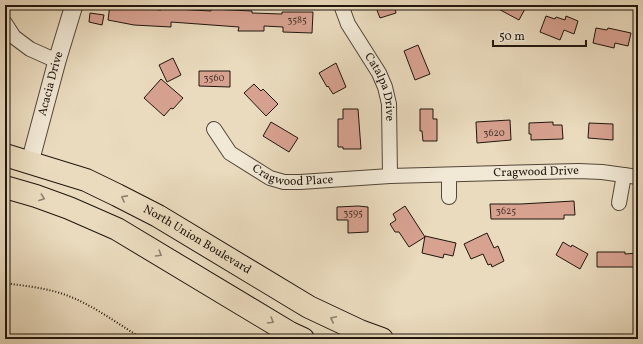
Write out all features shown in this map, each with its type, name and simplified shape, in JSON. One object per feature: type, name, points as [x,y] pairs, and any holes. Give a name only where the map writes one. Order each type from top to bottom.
[{"type":"main road","name":"North Union Boulevard","points":[[5,155],[86,180],[117,195],[158,216],[309,307],[360,331],[382,339]]},
{"type":"main road","points":[[5,187],[69,208],[117,229],[290,333],[303,339]]},
{"type":"street","name":"Acacia Drive","points":[[30,162],[57,61],[74,5]]},
{"type":"street","name":"Catalpa Drive","points":[[341,5],[348,24],[379,73],[385,87],[389,104],[390,176]]},
{"type":"street","points":[[5,23],[14,37],[30,49],[57,61]]},
{"type":"street","name":"Cragwood Place","points":[[214,129],[230,153],[270,178],[284,182],[390,176]]},
{"type":"street","name":"Cragwood Drive","points":[[390,176],[578,171],[638,177]]},
{"type":"street","points":[[449,175],[449,197]]},
{"type":"street","points":[[619,203],[624,175]]},
{"type":"path","points":[[5,283],[39,288],[64,294],[85,304],[144,339]]},
{"type":"building","points":[[110,5],[128,5],[138,8],[161,10],[161,8],[211,11],[211,9],[282,14],[282,12],[313,12],[312,33],[283,32],[283,27],[264,26],[264,31],[238,31],[239,27],[171,22],[171,27],[134,25],[108,20]]},
{"type":"building","points":[[375,5],[394,5],[396,13],[380,18]]},
{"type":"building","points":[[491,5],[527,5],[519,20]]},
{"type":"building","points":[[90,13],[104,15],[102,25],[89,22]]},
{"type":"building","points":[[546,16],[565,20],[566,16],[578,21],[574,34],[564,30],[560,40],[540,32]]},
{"type":"building","points":[[596,28],[607,30],[608,28],[631,33],[628,46],[615,43],[614,48],[593,43]]},
{"type":"building","points":[[418,45],[430,74],[415,80],[404,51]]},
{"type":"building","points":[[173,58],[181,75],[167,82],[159,65]]},
{"type":"building","points":[[336,63],[346,87],[333,94],[319,73]]},
{"type":"building","points":[[199,71],[230,71],[230,87],[199,86]]},
{"type":"building","points":[[161,79],[183,98],[164,116],[144,98]]},
{"type":"building","points":[[254,84],[261,91],[263,89],[278,104],[266,116],[244,93]]},
{"type":"building","points":[[343,109],[358,109],[361,149],[343,149],[343,147],[338,147],[338,119],[343,119]]},
{"type":"building","points":[[420,109],[433,109],[433,119],[437,119],[437,141],[423,141],[422,131],[420,131]]},
{"type":"building","points":[[510,120],[511,140],[477,143],[476,122]]},
{"type":"building","points":[[271,122],[298,138],[289,152],[263,136]]},
{"type":"building","points":[[553,122],[553,125],[562,125],[563,139],[531,140],[531,134],[529,134],[529,123]]},
{"type":"building","points":[[589,123],[613,124],[613,140],[588,138]]},
{"type":"building","points":[[574,201],[575,215],[564,215],[564,219],[491,219],[490,204]]},
{"type":"building","points":[[405,206],[425,237],[409,247],[399,232],[395,232],[390,224],[396,220],[393,214]]},
{"type":"building","points":[[337,207],[368,207],[368,232],[348,233],[348,220],[337,220]]},
{"type":"building","points":[[487,233],[494,248],[498,246],[504,261],[492,267],[491,264],[488,265],[483,254],[471,259],[464,244]]},
{"type":"building","points":[[425,236],[456,243],[453,256],[444,254],[443,258],[422,253]]},
{"type":"building","points":[[563,242],[588,254],[580,269],[556,255]]},
{"type":"building","points":[[597,252],[625,252],[625,254],[638,253],[638,267],[597,267]]}]
